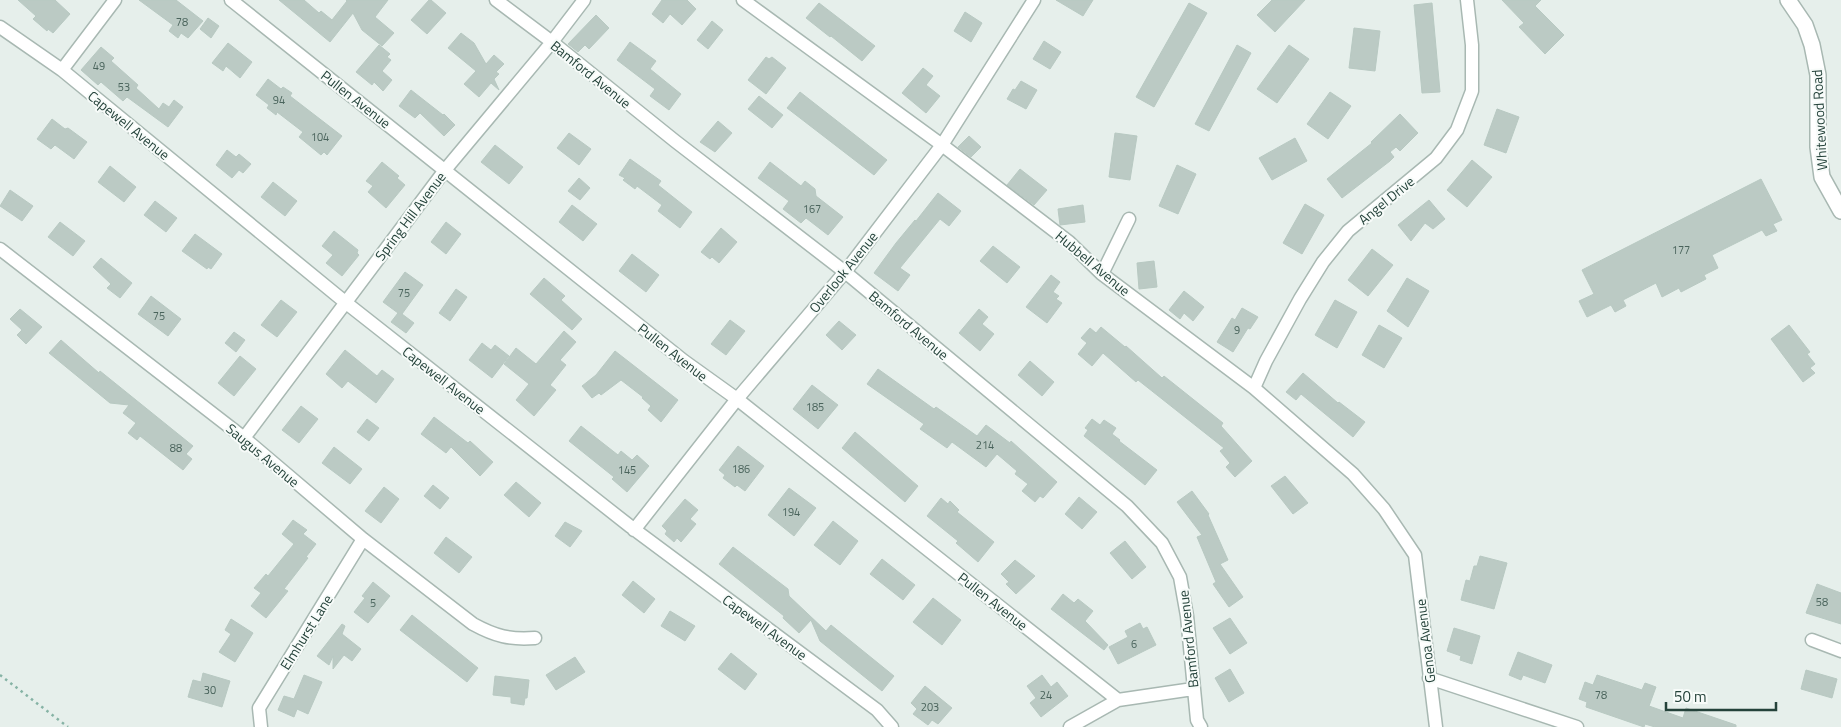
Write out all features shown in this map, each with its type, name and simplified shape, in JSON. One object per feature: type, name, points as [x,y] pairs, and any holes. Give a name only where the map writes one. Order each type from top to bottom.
[{"type":"street","points":[[62,70],[115,0]]},
{"type":"street","name":"Pullen Avenue","points":[[231,0],[684,361],[737,399],[1118,700]]},
{"type":"street","name":"Bamford Avenue","points":[[496,0],[845,272],[1127,506],[1162,543],[1180,577],[1187,616],[1196,720],[1201,727]]},
{"type":"street","name":"Spring Hill Avenue","points":[[244,438],[445,170],[552,42],[584,0]]},
{"type":"street","name":"Hubbell Avenue","points":[[743,0],[942,145],[1069,242],[1102,274],[1254,388],[1353,474],[1384,509],[1415,555]]},
{"type":"street","name":"Overlook Avenue","points":[[634,530],[737,399],[845,272],[942,145],[1034,0]]},
{"type":"street","name":"Angel Drive","points":[[1254,388],[1266,361],[1323,262],[1348,231],[1436,158],[1457,130],[1472,91],[1472,45],[1467,0]]},
{"type":"street","name":"Whitewood Road","points":[[1788,0],[1805,25],[1812,45],[1818,75],[1818,147],[1822,177],[1841,211]]},
{"type":"street","name":"Capewell Avenue","points":[[0,27],[62,70],[345,302],[634,530],[877,710],[892,727]]},
{"type":"street","points":[[1102,274],[1129,219]]},
{"type":"street","name":"Saugus Avenue","points":[[0,249],[244,438],[363,539],[473,624],[506,638],[535,638]]},
{"type":"street","name":"Elmhurst Lane","points":[[261,727],[259,708],[363,539]]},
{"type":"street","name":"Genoa Avenue","points":[[1415,555],[1436,727]]},
{"type":"street","points":[[1812,640],[1841,650]]},
{"type":"street","points":[[1429,678],[1577,727]]},
{"type":"street","points":[[1070,727],[1118,700],[1193,689]]},
{"type":"path","points":[[0,675],[68,727]]},
{"type":"building","points":[[18,0],[55,0],[70,14],[53,33],[48,29],[47,31],[33,19],[36,16]]},
{"type":"building","points":[[139,0],[176,0],[203,21],[188,38],[181,33],[178,38],[169,31],[173,25]]},
{"type":"building","points":[[279,0],[304,0],[319,13],[321,11],[332,20],[346,0],[388,0],[375,17],[394,33],[382,46],[362,30],[353,13],[330,42]]},
{"type":"building","points":[[429,0],[446,13],[427,34],[411,20]]},
{"type":"building","points":[[662,0],[687,0],[696,9],[682,25],[670,14],[663,23],[652,14]]},
{"type":"building","points":[[1056,0],[1093,0],[1083,16]]},
{"type":"building","points":[[1272,0],[1305,0],[1275,32],[1257,15]]},
{"type":"building","points":[[1502,0],[1541,0],[1535,6],[1564,35],[1545,54],[1519,27],[1524,23]]},
{"type":"building","points":[[819,3],[875,46],[862,61],[806,18]]},
{"type":"building","points":[[1189,3],[1207,13],[1154,107],[1136,97]]},
{"type":"building","points":[[1432,3],[1440,92],[1422,93],[1414,5]]},
{"type":"building","points":[[965,12],[982,23],[971,42],[954,31]]},
{"type":"building","points":[[596,15],[609,28],[589,49],[585,45],[578,52],[568,44]]},
{"type":"building","points":[[208,18],[219,26],[211,38],[200,29]]},
{"type":"building","points":[[712,21],[723,30],[708,49],[697,40]]},
{"type":"building","points":[[1354,28],[1380,31],[1375,71],[1349,68]]},
{"type":"building","points":[[461,33],[474,43],[486,64],[494,55],[504,64],[496,72],[499,74],[494,79],[499,90],[491,83],[479,97],[464,84],[476,71],[448,48]]},
{"type":"building","points":[[1044,41],[1061,52],[1050,69],[1033,59]]},
{"type":"building","points":[[630,42],[656,61],[650,69],[681,94],[669,110],[650,96],[655,89],[617,60]]},
{"type":"building","points":[[228,43],[252,62],[240,78],[226,66],[223,71],[212,63]]},
{"type":"building","points":[[379,45],[390,54],[387,57],[391,60],[382,71],[392,80],[383,91],[374,82],[372,85],[356,72]]},
{"type":"building","points":[[1237,45],[1251,53],[1209,131],[1195,124]]},
{"type":"building","points":[[1289,45],[1309,59],[1277,103],[1257,89]]},
{"type":"building","points":[[101,47],[114,58],[111,61],[138,85],[136,88],[159,109],[163,103],[169,107],[174,100],[183,107],[168,127],[127,97],[123,101],[101,82],[98,85],[81,70]]},
{"type":"building","points":[[766,57],[769,59],[772,57],[786,68],[766,94],[748,80]]},
{"type":"building","points":[[923,68],[933,76],[926,85],[940,96],[926,113],[902,93]]},
{"type":"building","points":[[268,79],[281,89],[283,87],[292,93],[290,96],[342,136],[327,155],[324,152],[321,155],[299,137],[303,132],[277,112],[276,115],[267,108],[269,105],[256,95]]},
{"type":"building","points":[[1021,81],[1037,90],[1026,109],[1007,99]]},
{"type":"building","points":[[411,90],[444,114],[455,125],[444,136],[420,113],[415,118],[399,106]]},
{"type":"building","points":[[800,92],[887,160],[874,175],[787,108]]},
{"type":"building","points":[[1330,92],[1351,106],[1328,139],[1307,124]]},
{"type":"building","points":[[759,96],[783,115],[772,128],[748,109]]},
{"type":"building","points":[[1497,109],[1519,117],[1506,153],[1484,145]]},
{"type":"building","points":[[1400,114],[1418,133],[1400,151],[1396,147],[1390,152],[1394,157],[1390,161],[1342,198],[1327,179],[1372,143]]},
{"type":"building","points":[[52,119],[87,142],[74,159],[55,145],[51,149],[37,139]]},
{"type":"building","points":[[718,121],[732,133],[715,152],[700,142]]},
{"type":"building","points":[[569,133],[591,149],[579,165],[557,148]]},
{"type":"building","points":[[1115,133],[1137,136],[1130,180],[1109,177]]},
{"type":"building","points":[[969,136],[981,147],[971,157],[958,147]]},
{"type":"building","points":[[1295,138],[1307,161],[1272,180],[1259,158]]},
{"type":"building","points":[[495,145],[523,167],[509,184],[481,162]]},
{"type":"building","points":[[227,150],[236,157],[239,154],[251,164],[243,173],[239,170],[232,178],[216,165]]},
{"type":"building","points":[[630,159],[661,181],[658,185],[692,212],[680,228],[658,211],[662,205],[637,186],[635,189],[623,180],[625,178],[619,175]]},
{"type":"building","points":[[1472,160],[1492,177],[1467,207],[1447,190]]},
{"type":"building","points":[[382,162],[399,176],[397,178],[405,185],[386,208],[368,192],[373,186],[366,181]]},
{"type":"building","points":[[770,162],[801,186],[805,181],[815,189],[816,196],[843,217],[828,235],[806,218],[801,223],[783,209],[789,201],[758,178]]},
{"type":"building","points":[[1177,165],[1196,174],[1178,214],[1159,206]]},
{"type":"building","points":[[110,166],[136,187],[124,202],[98,182]]},
{"type":"building","points":[[1020,169],[1047,190],[1034,205],[1007,185]]},
{"type":"building","points":[[579,178],[590,188],[580,200],[568,191]]},
{"type":"building","points":[[1761,179],[1782,220],[1773,224],[1777,231],[1766,236],[1762,230],[1712,255],[1718,268],[1704,275],[1706,279],[1681,292],[1679,288],[1662,297],[1656,283],[1623,300],[1626,306],[1615,312],[1611,305],[1587,317],[1579,301],[1594,294],[1582,270]]},
{"type":"building","points":[[273,182],[297,201],[285,216],[261,197]]},
{"type":"building","points":[[10,190],[33,206],[22,221],[0,206]]},
{"type":"building","points":[[938,193],[961,211],[949,226],[940,219],[900,268],[910,275],[898,291],[874,273],[896,243]]},
{"type":"building","points":[[1429,200],[1445,219],[1433,229],[1425,223],[1411,241],[1398,225]]},
{"type":"building","points":[[155,201],[177,218],[166,232],[144,215]]},
{"type":"building","points":[[1305,204],[1324,215],[1302,254],[1283,243]]},
{"type":"building","points":[[572,205],[597,224],[583,241],[559,222]]},
{"type":"building","points":[[1083,205],[1085,222],[1060,225],[1058,209]]},
{"type":"building","points":[[60,222],[85,241],[73,256],[48,237]]},
{"type":"building","points":[[446,222],[461,234],[446,254],[431,242]]},
{"type":"building","points":[[721,228],[737,242],[719,263],[701,252]]},
{"type":"building","points":[[334,231],[358,250],[357,253],[359,255],[342,276],[326,263],[333,255],[322,246]]},
{"type":"building","points":[[195,234],[222,254],[211,269],[208,267],[207,269],[182,251]]},
{"type":"building","points":[[993,246],[1020,267],[1007,283],[980,261]]},
{"type":"building","points":[[1372,249],[1393,265],[1368,296],[1348,280]]},
{"type":"building","points":[[632,254],[659,275],[646,292],[619,271]]},
{"type":"building","points":[[101,258],[132,283],[120,298],[107,288],[111,284],[93,267]]},
{"type":"building","points":[[1154,261],[1157,287],[1139,289],[1137,263]]},
{"type":"building","points":[[405,272],[423,285],[402,314],[414,323],[406,333],[391,322],[398,313],[383,302]]},
{"type":"building","points":[[1051,275],[1060,282],[1053,292],[1059,296],[1056,299],[1062,303],[1047,323],[1026,307]]},
{"type":"building","points":[[544,278],[565,296],[561,300],[582,319],[572,330],[530,294]]},
{"type":"building","points":[[1407,278],[1429,291],[1408,327],[1387,311]]},
{"type":"building","points":[[456,289],[467,297],[450,321],[439,313]]},
{"type":"building","points":[[1184,291],[1204,307],[1193,321],[1184,313],[1180,319],[1169,310]]},
{"type":"building","points":[[151,296],[181,319],[168,336],[138,314]]},
{"type":"building","points":[[281,300],[297,312],[277,337],[261,325]]},
{"type":"building","points":[[1335,300],[1357,312],[1337,348],[1315,335]]},
{"type":"building","points":[[1242,308],[1258,317],[1250,329],[1248,328],[1233,352],[1217,342],[1232,318],[1235,320]]},
{"type":"building","points":[[20,309],[42,327],[26,344],[17,335],[22,330],[10,319]]},
{"type":"building","points":[[979,309],[988,317],[982,324],[994,334],[980,351],[959,333]]},
{"type":"building","points":[[730,320],[745,331],[726,355],[711,344]]},
{"type":"building","points":[[839,321],[856,335],[842,350],[826,335]]},
{"type":"building","points":[[1379,325],[1402,338],[1384,368],[1362,355]]},
{"type":"building","points":[[1789,325],[1810,352],[1807,354],[1815,364],[1810,368],[1815,373],[1803,382],[1771,339]]},
{"type":"building","points":[[1101,327],[1162,378],[1164,376],[1223,423],[1221,426],[1252,461],[1235,477],[1226,467],[1230,463],[1220,451],[1224,448],[1138,380],[1136,382],[1103,353],[1092,366],[1078,354],[1087,343],[1081,338],[1090,328],[1096,333]]},
{"type":"building","points":[[564,331],[576,342],[560,360],[566,365],[550,385],[556,390],[534,416],[516,400],[529,384],[504,364],[516,348],[536,364]]},
{"type":"building","points":[[234,332],[245,340],[236,352],[225,343]]},
{"type":"building","points":[[61,340],[99,373],[100,371],[193,446],[186,454],[192,459],[183,470],[140,436],[137,440],[128,433],[136,423],[123,413],[129,405],[110,403],[49,353]]},
{"type":"building","points":[[482,343],[491,350],[495,345],[509,356],[492,378],[469,360]]},
{"type":"building","points":[[345,350],[377,376],[382,370],[394,379],[376,403],[348,381],[342,388],[326,374]]},
{"type":"building","points":[[615,351],[678,400],[661,422],[648,410],[651,406],[643,397],[621,380],[601,395],[599,393],[592,398],[582,386],[596,375]]},
{"type":"building","points":[[240,356],[256,369],[234,396],[218,383]]},
{"type":"building","points":[[1030,361],[1054,382],[1042,396],[1018,375]]},
{"type":"building","points":[[878,369],[934,409],[936,407],[977,436],[986,425],[1010,443],[1011,441],[1057,482],[1043,498],[1040,496],[1035,502],[1022,491],[1028,484],[1015,474],[1017,471],[997,454],[986,467],[952,442],[947,448],[920,429],[924,424],[867,384]]},
{"type":"building","points":[[1303,373],[1338,403],[1365,422],[1353,437],[1301,394],[1296,400],[1286,392]]},
{"type":"building","points":[[812,385],[838,405],[818,429],[793,409]]},
{"type":"building","points":[[301,406],[318,419],[299,443],[282,430]]},
{"type":"building","points":[[434,417],[468,443],[470,441],[493,462],[480,476],[451,447],[446,453],[421,434]]},
{"type":"building","points":[[367,419],[379,428],[369,441],[357,432]]},
{"type":"building","points":[[1092,419],[1100,425],[1104,420],[1116,428],[1112,434],[1157,470],[1145,485],[1084,436],[1088,430],[1085,428]]},
{"type":"building","points":[[581,426],[618,455],[621,451],[632,460],[637,455],[649,466],[627,492],[612,479],[614,477],[569,441]]},
{"type":"building","points":[[855,432],[918,486],[905,502],[842,448]]},
{"type":"building","points":[[738,446],[764,466],[745,491],[737,485],[735,487],[723,478],[725,475],[719,470]]},
{"type":"building","points":[[334,447],[362,469],[350,484],[322,463]]},
{"type":"building","points":[[1285,476],[1308,503],[1293,514],[1271,486]]},
{"type":"building","points":[[516,482],[541,503],[529,517],[504,495]]},
{"type":"building","points":[[433,485],[449,498],[440,509],[424,496]]},
{"type":"building","points":[[384,487],[399,499],[381,523],[365,511]]},
{"type":"building","points":[[789,488],[816,508],[794,536],[768,515]]},
{"type":"building","points":[[1192,491],[1209,514],[1228,560],[1220,564],[1243,597],[1229,607],[1213,584],[1216,582],[1197,537],[1202,535],[1177,502]]},
{"type":"building","points":[[1079,497],[1097,512],[1082,529],[1065,514]]},
{"type":"building","points":[[941,498],[948,504],[950,501],[959,510],[957,512],[994,542],[978,562],[956,543],[958,541],[927,516]]},
{"type":"building","points":[[685,499],[698,510],[690,519],[696,524],[681,542],[677,538],[674,542],[665,534],[667,531],[662,526]]},
{"type":"building","points":[[293,520],[307,530],[303,534],[316,544],[306,557],[308,558],[284,589],[288,591],[266,618],[251,606],[261,593],[254,588],[266,574],[268,576],[294,544],[282,534]]},
{"type":"building","points":[[833,521],[858,541],[840,565],[814,545]]},
{"type":"building","points":[[565,522],[582,531],[570,547],[555,536]]},
{"type":"building","points":[[446,537],[472,557],[459,573],[434,553]]},
{"type":"building","points":[[1125,541],[1146,567],[1132,579],[1110,553]]},
{"type":"building","points":[[733,547],[788,589],[789,596],[826,631],[831,625],[894,676],[882,691],[820,641],[811,620],[799,633],[783,618],[784,616],[719,564]]},
{"type":"building","points":[[1480,556],[1507,563],[1494,609],[1461,600],[1466,580],[1470,581],[1474,566],[1477,566]]},
{"type":"building","points":[[882,559],[915,585],[903,600],[870,574]]},
{"type":"building","points":[[1015,560],[1035,576],[1016,594],[1006,584],[1009,582],[1001,574]]},
{"type":"building","points":[[633,581],[655,599],[644,613],[622,595]]},
{"type":"building","points":[[373,582],[390,596],[368,623],[354,612],[365,598],[362,596]]},
{"type":"building","points":[[1817,584],[1841,593],[1841,624],[1806,613]]},
{"type":"building","points":[[1063,594],[1074,603],[1078,599],[1093,611],[1085,621],[1108,645],[1104,650],[1051,609]]},
{"type":"building","points":[[933,598],[961,620],[942,645],[913,622]]},
{"type":"building","points":[[670,611],[695,626],[685,641],[661,626]]},
{"type":"building","points":[[412,615],[478,668],[467,682],[400,630]]},
{"type":"building","points":[[1230,618],[1247,643],[1230,654],[1213,628]]},
{"type":"building","points":[[231,619],[253,633],[235,662],[219,652],[231,634],[225,630]]},
{"type":"building","points":[[1140,623],[1143,629],[1147,627],[1156,645],[1118,664],[1109,647],[1128,637],[1125,631]]},
{"type":"building","points":[[342,624],[345,626],[342,634],[361,649],[352,661],[344,655],[333,669],[333,656],[329,665],[317,656]]},
{"type":"building","points":[[1454,628],[1480,636],[1472,664],[1460,660],[1461,656],[1447,651]]},
{"type":"building","points":[[1518,652],[1552,665],[1545,683],[1523,675],[1521,680],[1509,675]]},
{"type":"building","points":[[731,653],[757,674],[745,690],[718,669]]},
{"type":"building","points":[[575,657],[585,672],[556,690],[546,675]]},
{"type":"building","points":[[1230,669],[1244,693],[1229,702],[1215,678]]},
{"type":"building","points":[[1806,670],[1837,679],[1832,698],[1801,689]]},
{"type":"building","points":[[203,673],[230,681],[222,707],[188,697],[193,680],[201,682]]},
{"type":"building","points":[[304,675],[322,682],[308,714],[297,709],[294,717],[278,710],[284,696],[294,699]]},
{"type":"building","points":[[1042,675],[1051,687],[1057,682],[1068,696],[1041,717],[1030,703],[1036,698],[1027,686]]},
{"type":"building","points":[[1597,675],[1642,690],[1645,683],[1656,687],[1649,706],[1683,718],[1686,708],[1736,725],[1736,727],[1655,727],[1645,724],[1644,727],[1586,707],[1587,702],[1579,699],[1585,682],[1593,685]]},
{"type":"building","points":[[495,676],[529,680],[527,698],[525,698],[524,705],[511,703],[511,697],[493,695]]},
{"type":"building","points":[[925,686],[952,708],[938,724],[932,720],[928,725],[913,714],[917,709],[911,703]]}]
